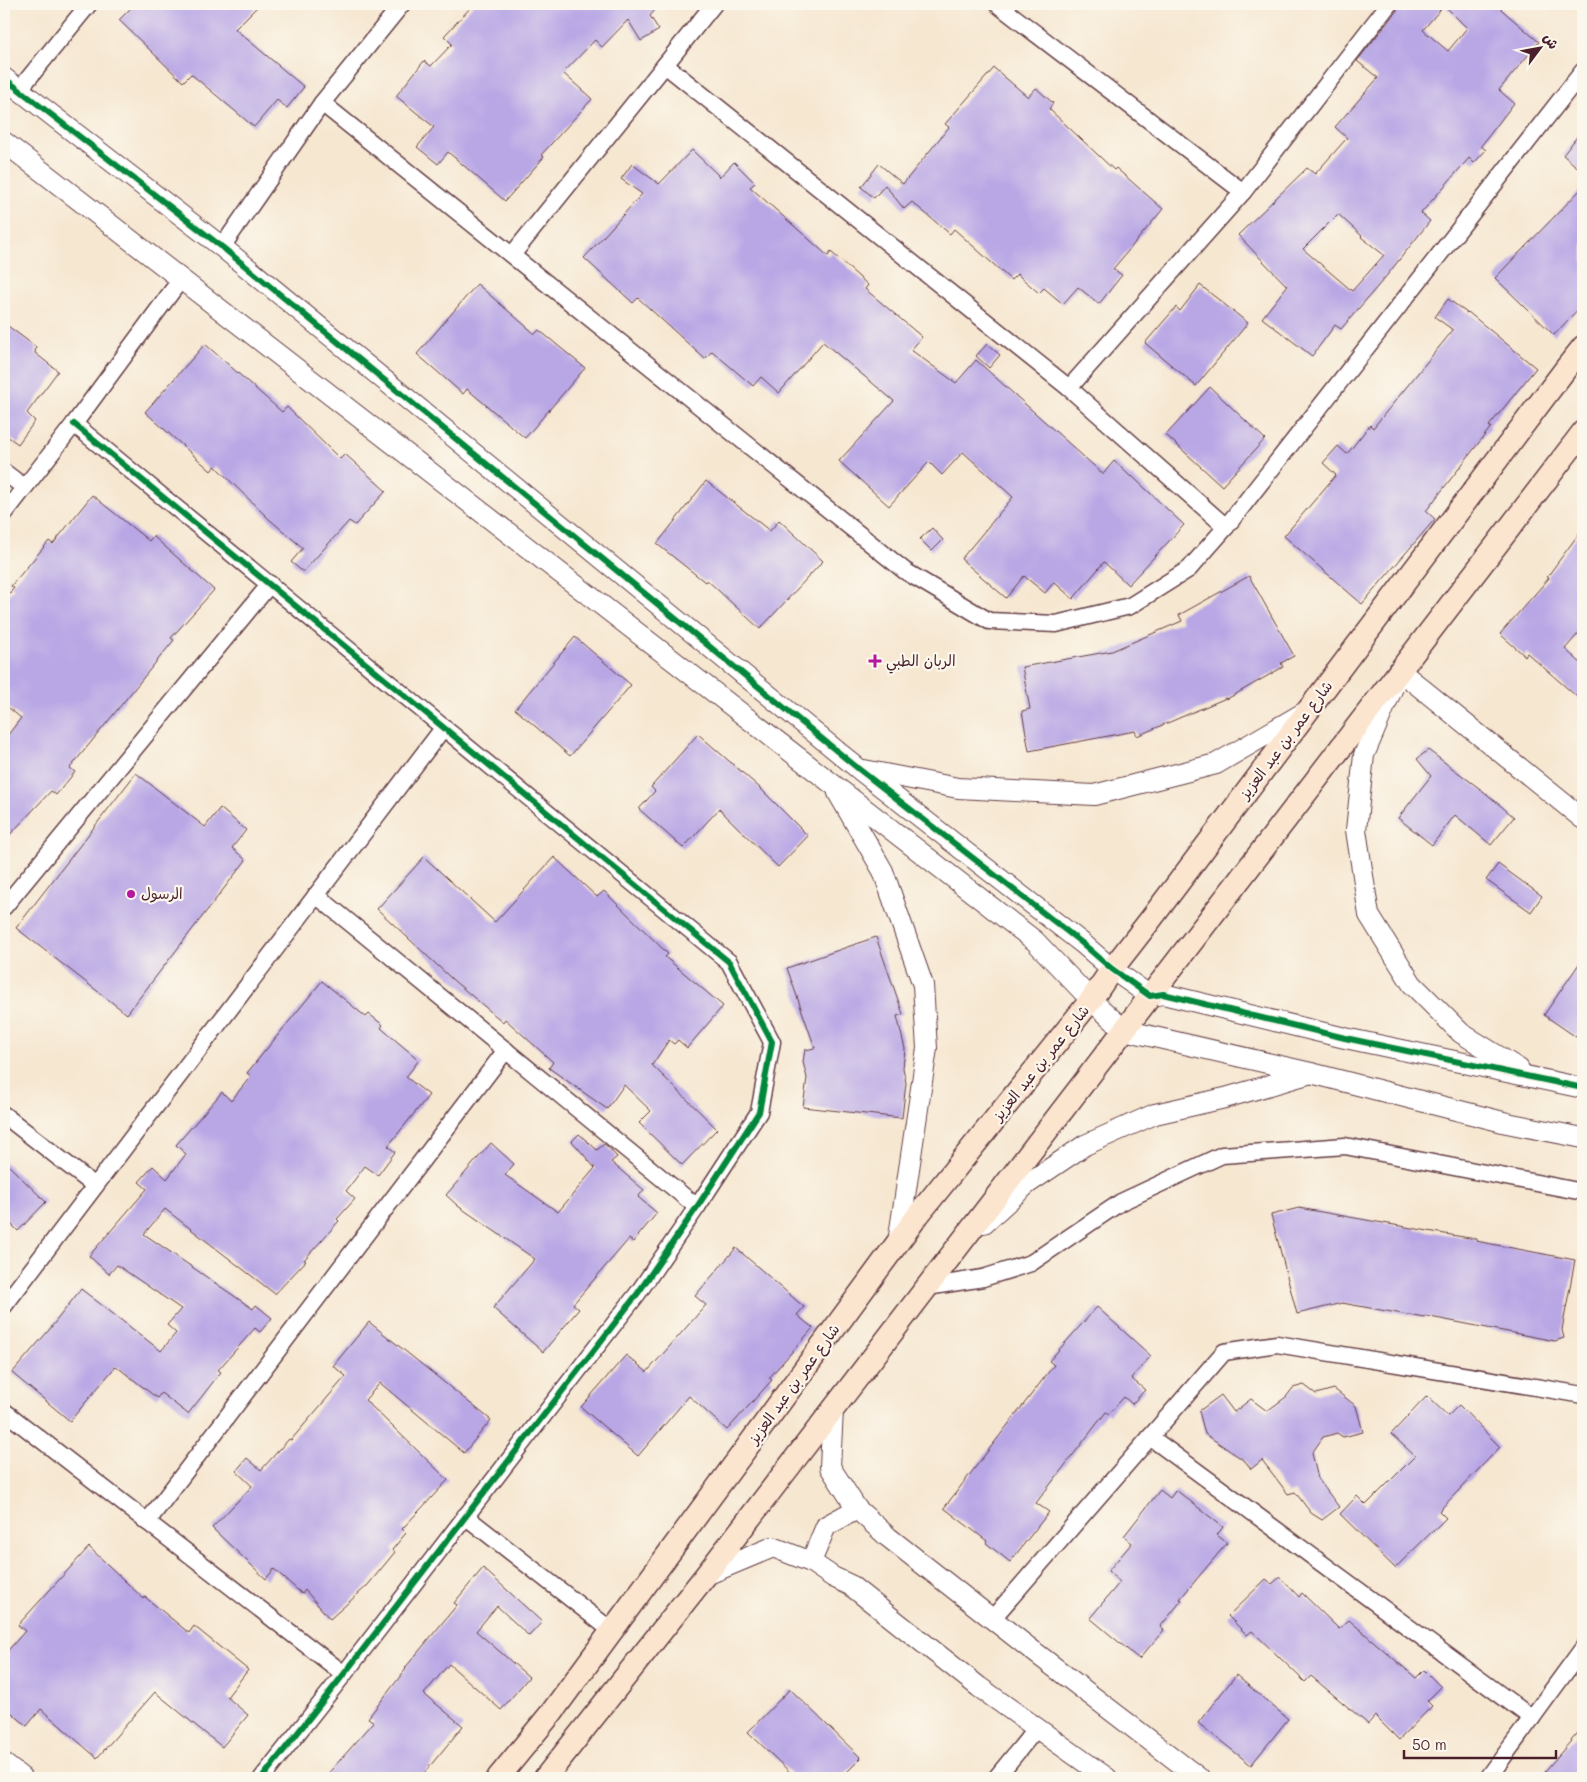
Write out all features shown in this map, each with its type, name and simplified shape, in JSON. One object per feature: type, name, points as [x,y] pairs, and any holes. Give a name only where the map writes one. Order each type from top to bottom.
[{"type":"main road","name":"شارع عمر بن عبد العزيز","points":[[498,1778],[552,1712],[918,1216],[1091,1000],[1112,969],[1583,347]]},
{"type":"main road","points":[[545,1778],[706,1575],[1583,432]]},
{"type":"street","points":[[89,4],[11,84],[222,247],[860,770],[1082,943],[1112,969],[1150,996],[1163,994],[1344,1038],[1583,1088]]},
{"type":"street","points":[[222,247],[322,103],[402,4]]},
{"type":"street","points":[[512,255],[714,4]]},
{"type":"street","points":[[997,4],[1243,192]]},
{"type":"street","points":[[1069,388],[1243,192],[1390,4]]},
{"type":"street","points":[[665,65],[1069,388],[1226,527]]},
{"type":"street","points":[[322,103],[906,571],[989,621],[1056,624],[1130,606],[1189,569],[1226,527],[1583,71]]},
{"type":"street","points":[[4,142],[1035,941],[1091,1000],[1124,1030],[1311,1073],[1507,1123],[1583,1138]]},
{"type":"street","points":[[4,514],[74,424],[181,279]]},
{"type":"street","points":[[74,424],[729,962],[772,1042],[759,1112],[638,1293],[262,1778]]},
{"type":"street","points":[[4,472],[24,488]]},
{"type":"street","points":[[4,907],[270,584]]},
{"type":"street","points":[[1542,1078],[1521,1070],[1461,1033],[1412,984],[1369,915],[1356,830],[1364,755],[1400,671],[1583,819]]},
{"type":"street","points":[[860,770],[958,788],[1094,795],[1216,764],[1309,710]]},
{"type":"street","points":[[4,1306],[444,727]]},
{"type":"street","points":[[833,785],[883,871],[923,985],[927,1048],[898,1243]]},
{"type":"street","points":[[316,895],[697,1207]]},
{"type":"street","points":[[148,1522],[506,1050]]},
{"type":"street","points":[[956,1248],[1027,1184],[1085,1145],[1155,1114],[1225,1098],[1311,1073]]},
{"type":"street","points":[[4,1115],[95,1186]]},
{"type":"street","points":[[927,1287],[982,1278],[1031,1263],[1121,1202],[1222,1155],[1345,1146],[1583,1192]]},
{"type":"street","points":[[992,1619],[1224,1352],[1277,1344],[1583,1396]]},
{"type":"street","points":[[833,1410],[830,1467],[857,1509],[888,1537],[992,1619],[1199,1778]]},
{"type":"street","points":[[4,1411],[344,1674]]},
{"type":"street","points":[[1150,1437],[1532,1718]]},
{"type":"street","points":[[811,1562],[826,1526],[857,1509]]},
{"type":"street","points":[[466,1516],[612,1631]]},
{"type":"street","points":[[706,1575],[773,1547],[811,1562],[833,1577],[850,1585],[979,1687],[1107,1778]]},
{"type":"street","points":[[1488,1778],[1583,1648]]},
{"type":"street","points":[[996,1778],[1036,1729]]},
{"type":"street","points":[[4,1764],[22,1778]]},
{"type":"building","points":[[135,4],[260,4],[235,29],[304,87],[287,108],[277,100],[254,127],[191,74],[183,82],[119,20]]},
{"type":"building","points":[[474,4],[660,4],[650,16],[659,30],[641,41],[628,20],[602,47],[595,40],[563,73],[592,99],[541,155],[544,157],[505,201],[448,152],[438,164],[417,147],[434,127],[396,96],[424,61],[431,66],[452,44],[444,36]]},
{"type":"building","points":[[1402,4],[1495,4],[1539,42],[1499,90],[1514,103],[1481,146],[1486,150],[1474,163],[1469,158],[1421,213],[1430,221],[1341,329],[1335,325],[1312,356],[1262,318],[1287,286],[1238,235],[1307,168],[1315,174],[1347,138],[1335,127],[1378,78],[1357,61]],"holes":[[[1444,5],[1467,28],[1448,51],[1423,30]],[[1338,214],[1361,237],[1384,255],[1352,291],[1303,249]]]},
{"type":"building","points":[[994,68],[1028,97],[1036,88],[1053,103],[1049,109],[1114,170],[1116,168],[1163,209],[1113,269],[1122,275],[1099,304],[1078,287],[1063,304],[1044,288],[1039,293],[1017,274],[1011,280],[954,229],[950,234],[912,202],[904,209],[885,185],[874,198],[861,187],[879,164],[903,184],[949,127],[945,124]]},
{"type":"building","points":[[1583,129],[1583,172],[1563,155]]},
{"type":"building","points":[[692,150],[720,177],[734,162],[755,183],[750,187],[828,256],[831,252],[868,285],[865,289],[922,337],[911,350],[956,383],[976,360],[1103,474],[1114,461],[1184,525],[1128,585],[1104,562],[1073,599],[1054,582],[1045,593],[1024,576],[1006,598],[961,559],[1013,497],[963,452],[942,475],[929,462],[889,506],[839,461],[894,401],[823,342],[779,393],[761,377],[753,386],[712,351],[705,359],[638,298],[633,303],[584,258],[642,194],[621,179],[632,164],[659,184]]},
{"type":"building","points":[[1583,187],[1583,304],[1554,335],[1495,278]]},
{"type":"building","points":[[477,284],[535,334],[539,330],[585,368],[525,438],[467,389],[463,394],[417,354]]},
{"type":"building","points":[[1200,285],[1248,323],[1196,386],[1145,343],[1176,307],[1180,311]]},
{"type":"building","points":[[1448,299],[1468,312],[1536,368],[1489,426],[1491,427],[1426,511],[1435,519],[1362,604],[1284,536],[1336,475],[1323,463],[1338,446],[1347,454],[1370,425],[1373,428],[1453,330],[1435,317]]},
{"type":"building","points":[[4,323],[36,347],[35,353],[58,371],[27,413],[35,421],[18,444],[4,434]]},
{"type":"building","points":[[205,344],[282,412],[287,407],[340,459],[345,454],[386,491],[355,525],[349,521],[303,572],[291,562],[303,548],[269,519],[215,466],[211,471],[145,412]]},
{"type":"building","points":[[987,344],[1000,355],[989,368],[976,356]]},
{"type":"building","points":[[1210,387],[1265,439],[1222,486],[1166,435]]},
{"type":"building","points":[[706,481],[770,531],[779,520],[823,561],[760,629],[707,580],[705,582],[657,544]]},
{"type":"building","points":[[92,495],[149,541],[153,536],[214,590],[171,638],[174,640],[70,768],[75,772],[56,795],[51,791],[4,841],[4,740],[21,718],[4,704],[4,600],[14,588],[11,586],[49,541],[53,544]]},
{"type":"building","points":[[932,528],[943,540],[932,551],[920,539]]},
{"type":"building","points":[[1583,528],[1583,628],[1565,649],[1583,665],[1583,702],[1527,653],[1525,656],[1500,634],[1549,578],[1547,577]]},
{"type":"building","points":[[1249,576],[1294,656],[1281,663],[1283,667],[1227,699],[1137,736],[1135,731],[1029,751],[1022,711],[1030,709],[1022,667],[1112,651],[1182,621],[1179,615]]},
{"type":"building","points":[[575,637],[631,685],[570,756],[515,709]]},
{"type":"building","points":[[698,734],[759,787],[808,836],[778,867],[719,809],[683,848],[639,809],[655,791],[651,787]]},
{"type":"building","points":[[1428,750],[1514,817],[1491,845],[1455,815],[1432,845],[1398,818],[1431,776],[1417,759]]},
{"type":"building","name":"الرسول","points":[[136,773],[205,827],[220,808],[246,830],[232,848],[246,860],[127,1014],[16,928]]},
{"type":"building","points":[[424,857],[495,922],[554,857],[597,897],[604,891],[668,954],[665,957],[723,1006],[687,1048],[678,1040],[674,1044],[669,1040],[652,1065],[717,1129],[682,1165],[639,1123],[651,1111],[624,1085],[607,1109],[549,1068],[553,1062],[505,1019],[503,1022],[453,980],[377,909]]},
{"type":"building","points":[[1498,864],[1542,896],[1531,912],[1486,880]]},
{"type":"building","points":[[876,937],[903,1014],[897,1016],[905,1049],[903,1068],[906,1083],[902,1118],[803,1107],[807,1078],[803,1062],[805,1050],[815,1048],[787,968]]},
{"type":"building","points":[[1583,958],[1583,1026],[1576,1037],[1544,1015]]},
{"type":"building","points":[[322,981],[366,1017],[369,1014],[383,1025],[381,1028],[419,1060],[406,1077],[429,1095],[388,1146],[395,1152],[378,1175],[365,1166],[346,1191],[355,1199],[337,1219],[339,1221],[304,1260],[306,1261],[275,1294],[165,1209],[144,1234],[253,1309],[256,1305],[272,1318],[260,1332],[255,1328],[218,1370],[221,1372],[188,1414],[161,1393],[157,1398],[116,1366],[70,1421],[12,1373],[81,1289],[161,1351],[176,1333],[167,1325],[181,1309],[117,1265],[109,1274],[89,1256],[147,1189],[139,1182],[153,1166],[167,1179],[186,1154],[176,1145],[222,1092],[231,1101],[251,1076],[247,1073]]},
{"type":"building","points":[[579,1134],[597,1150],[604,1144],[608,1147],[617,1157],[611,1162],[644,1190],[638,1197],[657,1213],[633,1242],[629,1239],[573,1304],[579,1309],[543,1352],[493,1308],[535,1259],[458,1206],[446,1195],[491,1143],[514,1164],[505,1175],[558,1212],[595,1168],[572,1141]]},
{"type":"building","points":[[4,1161],[46,1202],[18,1231],[4,1217]]},
{"type":"building","points":[[1299,1208],[1476,1239],[1476,1241],[1575,1260],[1562,1330],[1564,1338],[1555,1341],[1425,1316],[1425,1318],[1342,1303],[1297,1314],[1271,1215]]},
{"type":"building","points":[[736,1248],[804,1307],[797,1315],[813,1328],[769,1378],[772,1380],[727,1430],[689,1396],[638,1456],[581,1407],[626,1355],[647,1372],[706,1305],[695,1296]]},
{"type":"building","points":[[1097,1307],[1151,1356],[1131,1378],[1145,1390],[1132,1404],[1124,1397],[1109,1414],[1106,1412],[1036,1503],[1049,1512],[1010,1562],[986,1543],[987,1541],[944,1508],[1054,1365],[1049,1361]]},
{"type":"building","points":[[369,1322],[491,1420],[464,1453],[380,1383],[365,1400],[448,1480],[402,1529],[406,1533],[392,1550],[395,1552],[367,1586],[330,1619],[305,1590],[302,1594],[274,1569],[266,1579],[212,1528],[252,1486],[236,1471],[247,1458],[261,1470],[289,1439],[291,1440],[346,1376],[333,1366]]},
{"type":"building","points":[[1304,1385],[1316,1394],[1334,1389],[1356,1406],[1363,1432],[1343,1437],[1337,1433],[1323,1437],[1312,1453],[1318,1479],[1339,1507],[1322,1520],[1311,1513],[1295,1492],[1288,1494],[1262,1460],[1251,1469],[1245,1461],[1205,1434],[1199,1411],[1221,1395],[1234,1412],[1251,1399],[1267,1411],[1286,1397],[1293,1388]]},
{"type":"building","points":[[1427,1396],[1448,1416],[1459,1405],[1500,1447],[1439,1511],[1446,1518],[1395,1568],[1340,1514],[1357,1496],[1366,1505],[1415,1456],[1391,1434]]},
{"type":"building","points":[[1160,1490],[1170,1498],[1176,1490],[1223,1527],[1217,1535],[1227,1543],[1180,1599],[1182,1600],[1160,1627],[1164,1630],[1139,1659],[1090,1618],[1120,1582],[1108,1571],[1132,1543],[1124,1536]]},
{"type":"building","points":[[89,1547],[144,1599],[145,1597],[189,1633],[194,1626],[248,1670],[227,1697],[248,1715],[222,1747],[155,1692],[97,1758],[41,1709],[27,1726],[4,1706],[4,1655],[25,1631],[18,1625]]},
{"type":"building","points":[[483,1568],[542,1622],[529,1636],[497,1606],[476,1631],[529,1677],[501,1710],[449,1664],[424,1694],[463,1726],[420,1778],[324,1778],[374,1722],[368,1718],[405,1668],[457,1605],[454,1603]]},
{"type":"building","points":[[1280,1577],[1299,1597],[1302,1593],[1339,1629],[1349,1620],[1416,1678],[1424,1670],[1441,1687],[1427,1701],[1432,1706],[1399,1740],[1375,1716],[1368,1724],[1311,1676],[1305,1682],[1252,1631],[1247,1635],[1228,1616],[1266,1579],[1272,1584]]},
{"type":"building","points":[[1236,1675],[1288,1719],[1251,1765],[1198,1723]]},
{"type":"building","points":[[790,1689],[861,1758],[841,1778],[796,1778],[748,1732]]},
{"type":"building","points":[[1583,1727],[1583,1778],[1539,1778]]},
{"type":"cycle path","points":[[4,78],[222,247],[860,770],[1082,943],[1112,969],[1150,996],[1163,994],[1345,1038],[1583,1088]]},
{"type":"cycle path","points":[[74,424],[729,962],[772,1042],[759,1112],[638,1293],[262,1778]]},
{"type":"place","name":"الربان الطبي","points":[[875,661]]},
{"type":"place","name":"الرسول","points":[[131,894]]}]
